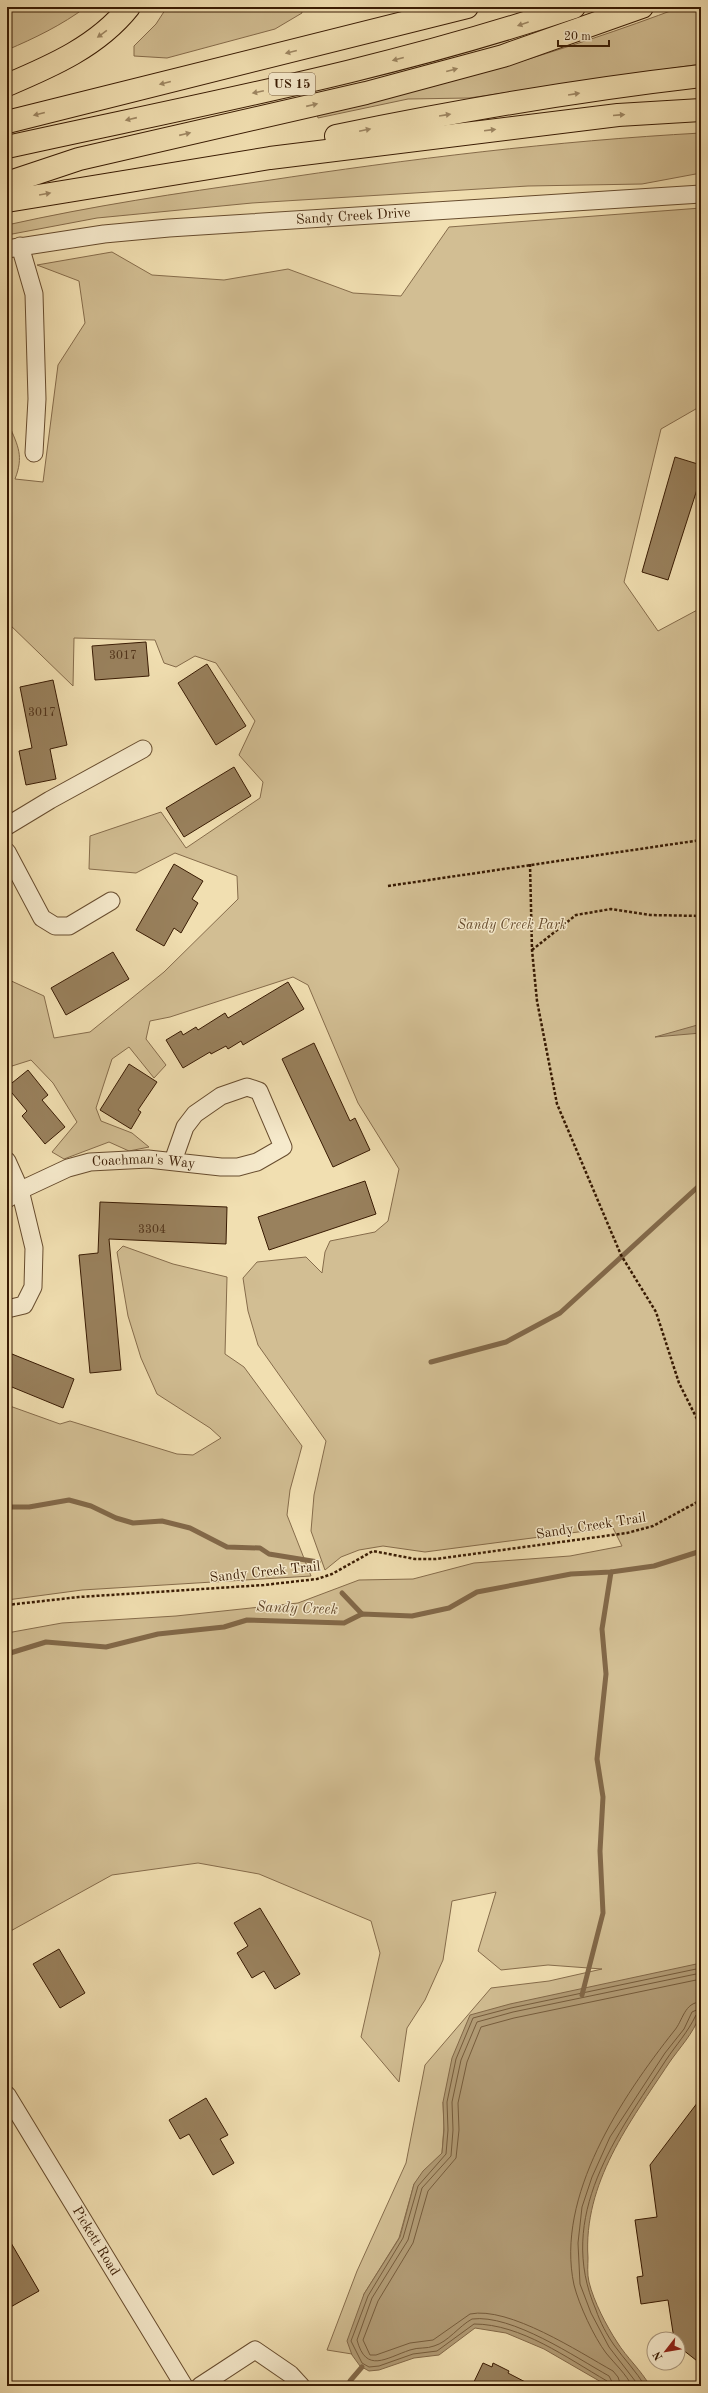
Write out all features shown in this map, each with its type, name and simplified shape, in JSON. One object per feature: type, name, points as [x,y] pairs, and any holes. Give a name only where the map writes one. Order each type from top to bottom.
[{"type":"highway","points":[[7,85],[57,63],[85,46],[107,30],[130,7]]},
{"type":"highway","points":[[7,122],[467,7]]},
{"type":"highway","name":"US 15","points":[[7,147],[352,72],[512,28],[574,7]]},
{"type":"highway","points":[[7,183],[79,159],[366,93],[503,56],[642,7]]},
{"type":"highway","points":[[136,180],[156,171],[268,151],[407,121],[645,83],[701,76]]},
{"type":"highway","points":[[7,201],[270,158],[618,115],[701,110]]},
{"type":"street","name":"Sandy Creek Drive","points":[[14,247],[104,234],[169,228],[701,194]]},
{"type":"street","points":[[14,247],[34,294],[37,399],[34,452]]},
{"type":"street","points":[[7,826],[50,800],[143,749]]},
{"type":"street","points":[[7,852],[42,918],[55,926],[69,926],[111,901]]},
{"type":"street","name":"Coachman's Way","points":[[14,1195],[68,1168],[90,1162],[148,1159],[173,1162],[238,1167],[257,1162],[283,1147],[259,1091],[247,1087],[221,1096],[195,1114],[185,1128],[173,1162]]},
{"type":"street","points":[[7,1161],[14,1195],[34,1248],[33,1287],[24,1305],[7,1309]]},
{"type":"street","name":"Pickett Road","points":[[7,2095],[184,2386]]},
{"type":"street","points":[[200,2386],[255,2350],[290,2374],[301,2386]]},
{"type":"path","points":[[388,886],[701,840]]},
{"type":"path","points":[[530,864],[532,950],[537,1001],[557,1104],[621,1255],[656,1312],[679,1383],[701,1427]]},
{"type":"path","points":[[532,950],[576,915],[611,909],[650,915],[701,916]]},
{"type":"path","name":"Sandy Creek Trail","points":[[7,1605],[79,1597],[264,1585],[317,1579],[332,1574],[373,1551],[415,1559],[436,1559],[628,1533],[653,1526],[701,1500]]},
{"type":"green space","points":[[7,7],[86,7],[48,31],[7,50]]},
{"type":"green space","points":[[167,7],[301,7],[302,13],[275,29],[167,58],[134,56],[134,46],[156,24]]},
{"type":"green space","points":[[681,7],[701,7],[701,64],[469,98],[408,99],[318,118],[317,114],[455,80],[546,54]]},
{"type":"green space","points":[[701,133],[701,173],[642,184],[528,186],[252,203],[97,218],[7,235],[7,225],[135,200],[200,190],[373,165],[482,152],[646,136]]},
{"type":"green space","name":"Sandy Creek Park","points":[[701,208],[701,406],[661,429],[624,582],[658,631],[701,608],[701,1963],[443,2102],[444,2126],[442,2153],[414,2184],[399,2238],[364,2294],[352,2354],[327,2350],[357,2271],[406,2163],[425,2065],[491,1988],[549,1981],[602,1969],[548,1965],[501,1970],[478,1951],[496,1892],[452,1901],[443,1960],[425,2000],[407,2028],[399,2082],[361,2037],[380,1953],[371,1921],[259,1874],[198,1863],[112,1875],[7,1933],[7,1633],[62,1623],[176,1616],[298,1603],[359,1580],[413,1579],[474,1563],[570,1556],[622,1546],[611,1524],[601,1529],[425,1552],[383,1546],[359,1550],[341,1557],[325,1570],[311,1531],[314,1495],[326,1441],[258,1345],[248,1311],[243,1278],[257,1262],[306,1257],[322,1273],[325,1252],[330,1241],[375,1232],[388,1221],[399,1169],[358,1103],[308,985],[293,977],[170,1017],[150,1021],[146,1039],[166,1065],[154,1078],[129,1047],[112,1059],[96,1108],[101,1121],[132,1133],[149,1147],[129,1151],[109,1142],[64,1159],[52,1152],[77,1122],[53,1083],[31,1060],[12,1066],[7,1072],[7,979],[44,996],[54,1038],[90,1032],[164,972],[238,899],[237,876],[175,853],[136,873],[89,869],[90,836],[161,812],[186,848],[260,798],[263,782],[239,755],[255,721],[216,663],[195,656],[176,667],[164,663],[155,640],[74,638],[73,686],[7,622],[7,431],[9,425],[19,451],[18,471],[15,479],[43,482],[58,365],[85,323],[79,281],[37,265],[112,252],[152,275],[224,280],[288,269],[353,293],[401,296],[449,227]]},
{"type":"green space","points":[[123,1246],[173,1264],[227,1277],[225,1354],[244,1367],[302,1446],[290,1490],[287,1515],[311,1576],[82,1590],[7,1600],[7,1405],[60,1424],[70,1421],[177,1454],[193,1455],[221,1438],[210,1428],[157,1394],[141,1358],[128,1316],[117,1252]]},
{"type":"water","points":[[701,1024],[701,1033],[655,1037]]},
{"type":"water","points":[[701,1963],[702,1997],[700,2015],[690,2034],[639,2108],[612,2154],[601,2179],[593,2204],[588,2231],[588,2276],[597,2305],[617,2342],[650,2386],[608,2386],[544,2349],[506,2333],[475,2328],[439,2355],[414,2358],[379,2370],[369,2371],[360,2366],[352,2355],[347,2341],[364,2294],[400,2237],[414,2184],[423,2171],[442,2153],[444,2130],[443,2102],[452,2058],[470,2015],[510,2004]]},
{"type":"building","points":[[675,457],[701,465],[701,477],[668,580],[642,572]]},
{"type":"building","points":[[146,642],[149,676],[95,680],[92,646]]},
{"type":"building","points":[[207,664],[246,726],[216,745],[178,683]]},
{"type":"building","points":[[53,680],[67,745],[50,749],[56,779],[26,785],[19,751],[32,748],[20,687]]},
{"type":"building","points":[[234,767],[251,796],[184,837],[166,808]]},
{"type":"building","points":[[174,864],[203,881],[192,899],[198,903],[181,933],[174,928],[164,946],[136,930]]},
{"type":"building","points":[[113,952],[129,979],[66,1015],[51,988]]},
{"type":"building","points":[[288,982],[304,1009],[243,1045],[241,1041],[228,1049],[226,1046],[211,1054],[210,1052],[183,1068],[166,1040],[181,1031],[183,1035],[196,1027],[198,1030],[225,1013],[228,1018]]},
{"type":"building","points":[[314,1043],[350,1121],[355,1118],[370,1150],[333,1167],[282,1059]]},
{"type":"building","points":[[129,1064],[157,1082],[138,1110],[141,1112],[131,1129],[100,1110]]},
{"type":"building","points":[[28,1070],[48,1095],[42,1100],[65,1127],[45,1144],[22,1116],[27,1111],[7,1087]]},
{"type":"building","points":[[365,1181],[376,1214],[269,1250],[258,1217]]},
{"type":"building","points":[[100,1202],[227,1207],[226,1244],[109,1239],[121,1370],[90,1373],[79,1255],[98,1253]]},
{"type":"building","points":[[7,1352],[74,1379],[63,1408],[7,1385]]},
{"type":"building","points":[[260,1908],[300,1974],[275,1989],[264,1971],[252,1978],[237,1953],[248,1946],[234,1923]]},
{"type":"building","points":[[59,1949],[85,1993],[60,2008],[33,1964]]},
{"type":"building","points":[[206,2098],[228,2135],[220,2139],[234,2163],[213,2175],[189,2134],[180,2139],[169,2120]]},
{"type":"building","points":[[701,2098],[701,2364],[686,2352],[686,2331],[673,2331],[668,2300],[641,2304],[637,2277],[643,2276],[635,2220],[657,2217],[650,2165]]},
{"type":"building","points":[[7,2236],[39,2291],[7,2309]]},
{"type":"building","points":[[483,2363],[492,2367],[493,2363],[533,2386],[472,2386]]},
{"type":"waterway","points":[[431,1362],[506,1342],[560,1313],[701,1184]]},
{"type":"waterway","points":[[7,1507],[29,1507],[69,1500],[91,1506],[116,1518],[133,1523],[162,1521],[190,1528],[227,1547],[260,1548],[269,1554],[318,1562]]},
{"type":"waterway","name":"Sandy Creek","points":[[7,1654],[46,1642],[106,1647],[158,1634],[224,1627],[247,1620],[344,1623],[362,1614],[412,1616],[449,1608],[477,1592],[571,1574],[611,1572],[654,1566],[701,1551]]},
{"type":"waterway","points":[[582,1995],[603,1913],[600,1851],[603,1797],[597,1759],[606,1674],[602,1629],[611,1572]]},
{"type":"waterway","points":[[342,1593],[362,1614]]},
{"type":"waterway","points":[[350,2381],[362,2367]]}]
